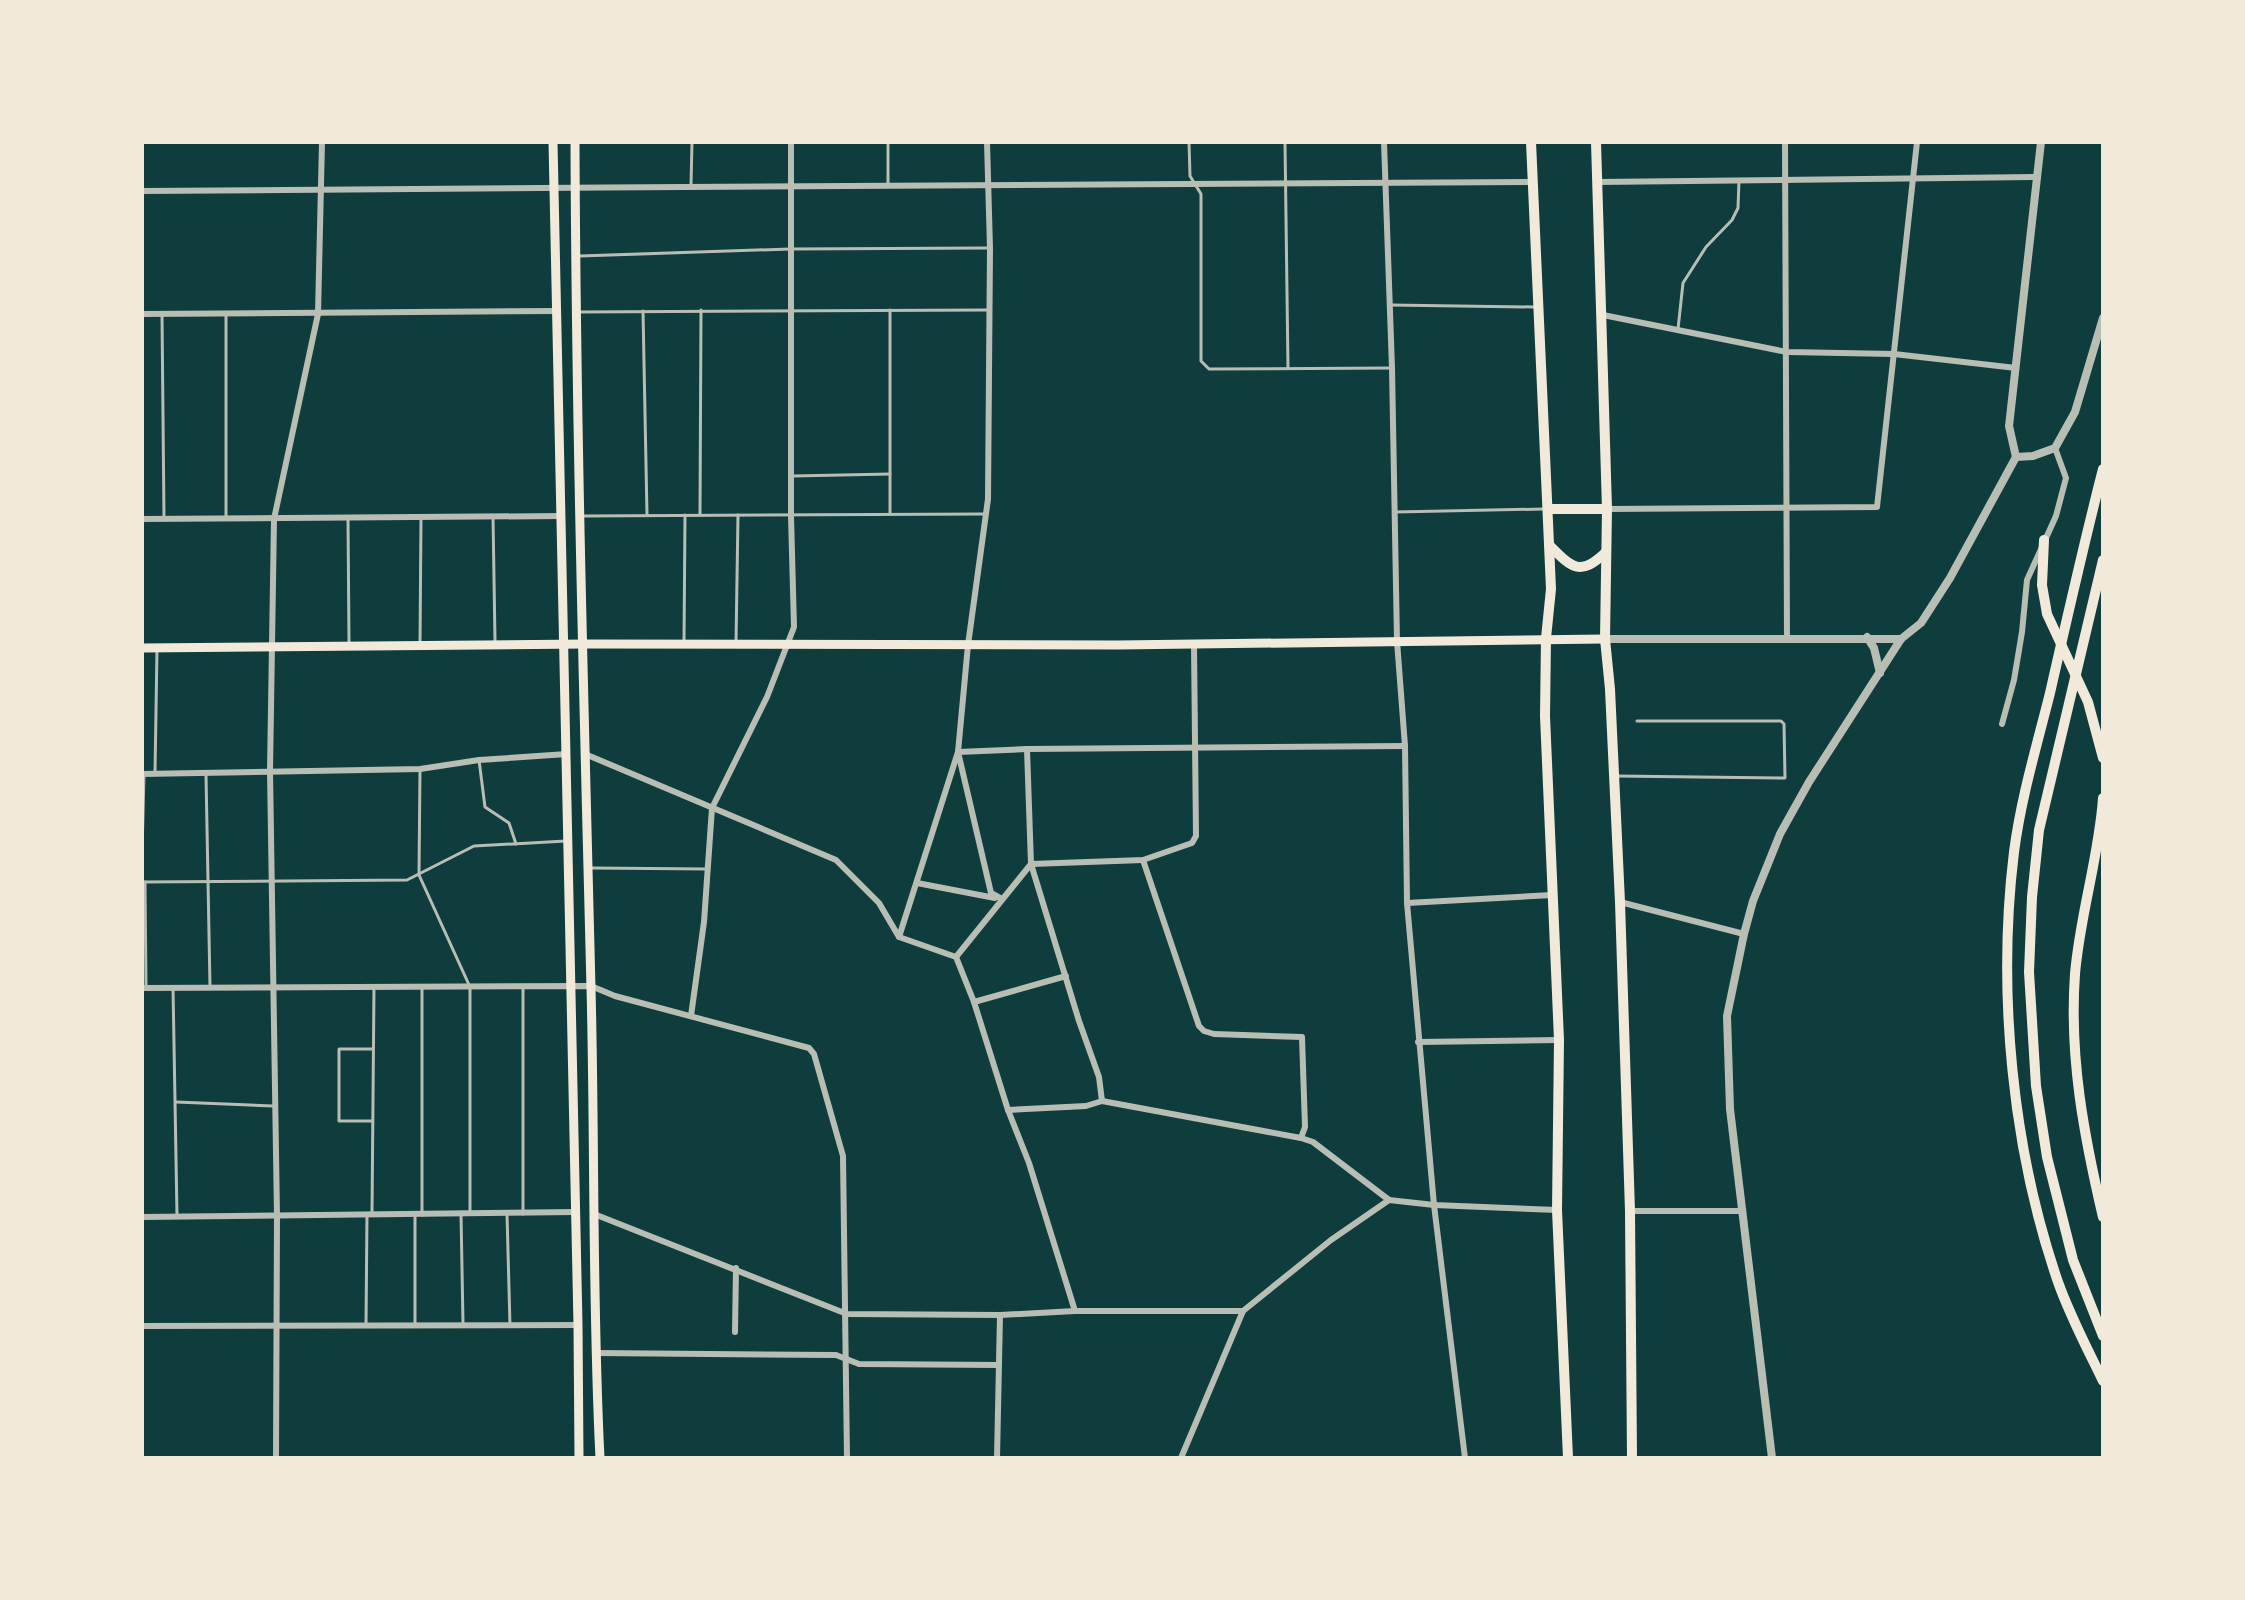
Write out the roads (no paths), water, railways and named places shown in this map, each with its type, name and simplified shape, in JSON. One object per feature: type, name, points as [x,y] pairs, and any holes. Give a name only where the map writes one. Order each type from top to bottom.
[{"type":"main road","points":[[553,142],[563,516],[579,1458]]},
{"type":"main road","points":[[575,142],[575,312],[585,644],[595,1353],[600,1458]]},
{"type":"main road","points":[[1531,142],[1551,589],[1546,638],[1545,716],[1559,1040],[1557,1210],[1568,1458]]},
{"type":"main road","points":[[1596,142],[1607,509],[1605,639],[1620,902],[1630,1211],[1632,1458]]},
{"type":"main road","points":[[2103,469],[2019,821],[2011,884],[2008,992],[2018,1106],[2035,1195],[2058,1283],[2103,1381]]},
{"type":"main road","points":[[1548,509],[1607,509]]},
{"type":"main road","points":[[2044,540],[2042,585],[2047,614],[2088,702],[2103,758]]},
{"type":"main road","points":[[1549,545],[1567,563],[1577,568],[1592,565],[1606,552]]},
{"type":"main road","points":[[2103,560],[2039,830],[2029,972],[2036,1086],[2047,1157],[2073,1260],[2103,1336]]},
{"type":"main road","points":[[142,648],[1194,644],[1605,639]]},
{"type":"main road","points":[[2103,798],[2075,975],[2075,1030],[2077,1089],[2103,1217]]},
{"type":"main road","points":[[571,970],[591,970]]},
{"type":"main road","points":[[572,1003],[591,1002]]},
{"type":"street","points":[[276,1458],[277,1216],[270,771],[274,519],[318,314],[322,142]]},
{"type":"street","points":[[691,1016],[704,922],[712,808],[767,697],[794,627],[791,142]]},
{"type":"street","points":[[899,937],[958,752],[968,645],[988,514],[990,248],[987,142]]},
{"type":"street","points":[[1384,142],[1397,641],[1405,746],[1407,903],[1434,1205],[1465,1458]]},
{"type":"street","points":[[1785,142],[1787,638]]},
{"type":"street","points":[[1607,509],[1877,507],[1917,142]]},
{"type":"street","points":[[1772,1458],[1730,1109],[1727,1016],[1753,901],[1780,834],[1809,782],[1901,639],[1921,623],[1950,578],[2016,457],[2009,426],[2041,142]]},
{"type":"street","points":[[1598,182],[2038,177]]},
{"type":"street","points":[[142,191],[691,185],[1531,182]]},
{"type":"street","points":[[142,314],[557,311]]},
{"type":"street","points":[[1603,315],[1787,352],[1894,354],[2016,368]]},
{"type":"street","points":[[2016,457],[2033,456],[2055,448],[2075,412],[2103,318]]},
{"type":"street","points":[[2002,724],[2018,656],[2027,580],[2056,516],[2066,478],[2055,448]]},
{"type":"street","points":[[142,519],[563,516]]},
{"type":"street","points":[[1867,637],[1874,648],[1880,674]]},
{"type":"street","points":[[1605,639],[1901,639]]},
{"type":"street","points":[[956,957],[1031,864],[1143,860],[1192,843],[1196,836],[1194,644]]},
{"type":"street","points":[[958,752],[1405,746]]},
{"type":"street","points":[[1027,749],[1031,864],[1099,1077],[1102,1101]]},
{"type":"street","points":[[958,752],[991,893],[1002,899]]},
{"type":"street","points":[[143,774],[420,769],[479,760],[567,754]]},
{"type":"street","points":[[585,754],[836,860],[879,903],[899,937],[956,957],[1029,1163],[1075,1311]]},
{"type":"street","points":[[1143,860],[1199,1026],[1214,1034],[1302,1037],[1305,1127],[1301,1138]]},
{"type":"street","points":[[917,883],[1002,899]]},
{"type":"street","points":[[1407,903],[1552,895]]},
{"type":"street","points":[[1620,902],[1744,934]]},
{"type":"street","points":[[974,1002],[1066,976]]},
{"type":"street","points":[[144,988],[591,986],[615,996],[809,1048],[814,1054],[843,1156],[847,1458]]},
{"type":"street","points":[[1418,1042],[1559,1040]]},
{"type":"street","points":[[1008,1110],[1086,1106],[1102,1101],[1313,1142],[1389,1200],[1557,1210]]},
{"type":"street","points":[[1181,1458],[1243,1311],[1331,1240],[1389,1200]]},
{"type":"street","points":[[1630,1211],[1741,1211]]},
{"type":"street","points":[[142,1217],[576,1212]]},
{"type":"street","points":[[594,1214],[847,1314],[1243,1311]]},
{"type":"street","points":[[735,1332],[736,1268]]},
{"type":"street","points":[[997,1458],[1000,1315]]},
{"type":"street","points":[[142,1326],[578,1325]]},
{"type":"street","points":[[595,1353],[836,1355],[859,1364],[999,1365]]},
{"type":"lane","points":[[691,185],[692,142]]},
{"type":"lane","points":[[888,142],[888,186]]},
{"type":"lane","points":[[1189,142],[1190,176],[1201,194],[1201,361],[1209,369],[1392,368]]},
{"type":"lane","points":[[1285,142],[1288,368]]},
{"type":"lane","points":[[1678,329],[1683,283],[1706,247],[1732,220],[1738,208],[1739,180]]},
{"type":"lane","points":[[576,256],[790,249],[990,248]]},
{"type":"lane","points":[[1390,305],[1539,307]]},
{"type":"lane","points":[[700,515],[701,310]]},
{"type":"lane","points":[[890,310],[890,514]]},
{"type":"lane","points":[[575,312],[988,310]]},
{"type":"lane","points":[[643,311],[647,515]]},
{"type":"lane","points":[[162,314],[164,519]]},
{"type":"lane","points":[[226,314],[226,519]]},
{"type":"lane","points":[[791,476],[890,474]]},
{"type":"lane","points":[[1395,512],[1548,509]]},
{"type":"lane","points":[[580,516],[988,514]]},
{"type":"lane","points":[[684,644],[685,515]]},
{"type":"lane","points":[[736,644],[738,515]]},
{"type":"lane","points":[[493,516],[495,646]]},
{"type":"lane","points":[[420,647],[421,517]]},
{"type":"lane","points":[[348,518],[349,647]]},
{"type":"lane","points":[[155,773],[157,649]]},
{"type":"lane","points":[[1613,776],[1785,778],[1784,724],[1781,721],[1637,721]]},
{"type":"lane","points":[[479,760],[485,807],[509,823],[516,844]]},
{"type":"lane","points":[[420,769],[419,875],[470,987],[470,1214]]},
{"type":"lane","points":[[206,773],[210,987]]},
{"type":"lane","points":[[142,854],[143,774]]},
{"type":"lane","points":[[144,988],[144,882],[407,880],[474,846],[568,841]]},
{"type":"lane","points":[[588,868],[707,869]]},
{"type":"lane","points":[[173,987],[177,1216]]},
{"type":"lane","points":[[366,1326],[374,987]]},
{"type":"lane","points":[[415,1326],[422,987]]},
{"type":"lane","points":[[523,987],[523,1214]]},
{"type":"lane","points":[[372,1121],[339,1121],[339,1049],[373,1049]]},
{"type":"lane","points":[[176,1102],[275,1106]]},
{"type":"lane","points":[[461,1214],[463,1326]]},
{"type":"lane","points":[[507,1214],[510,1326]]}]
